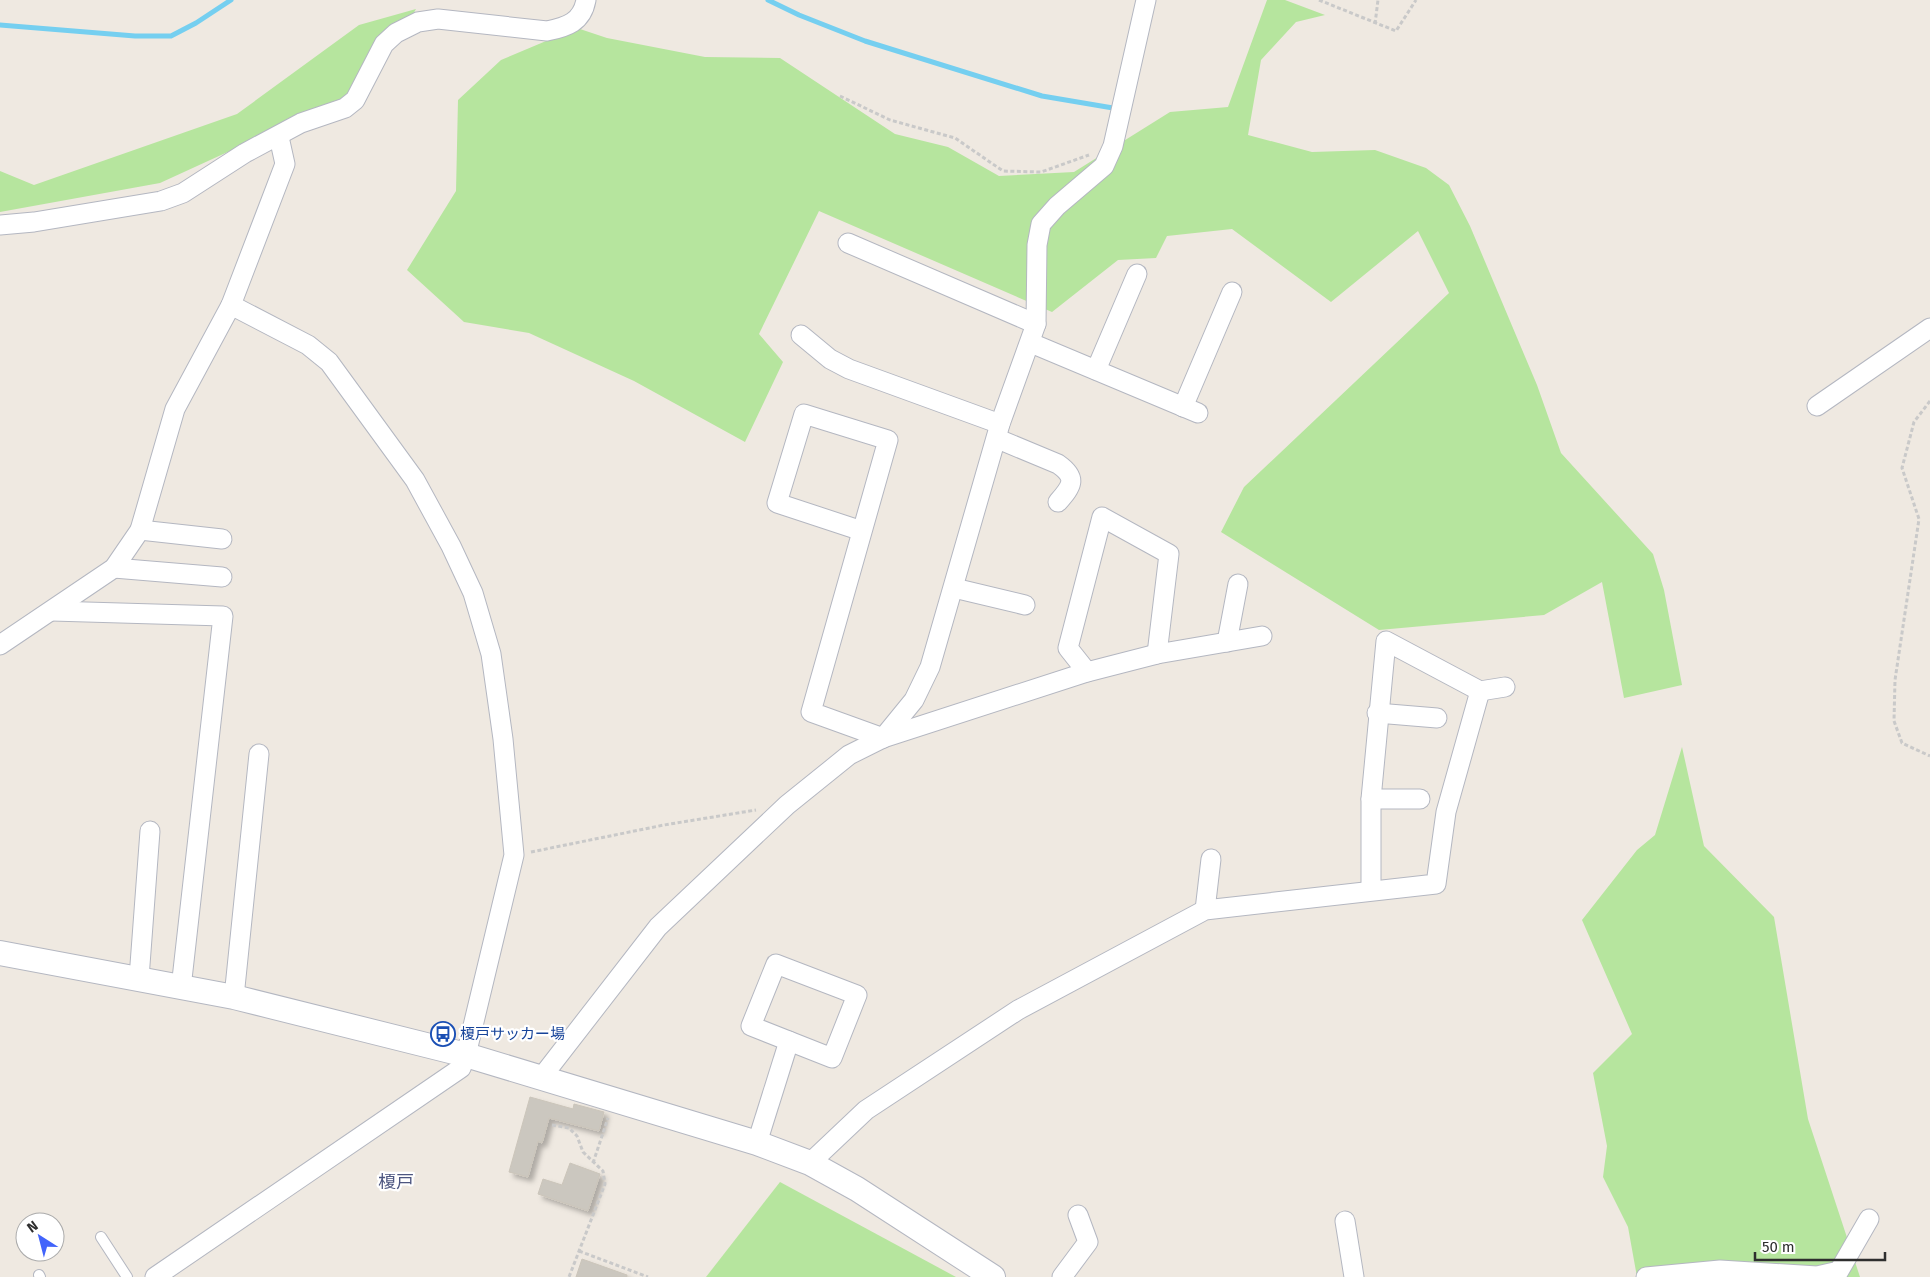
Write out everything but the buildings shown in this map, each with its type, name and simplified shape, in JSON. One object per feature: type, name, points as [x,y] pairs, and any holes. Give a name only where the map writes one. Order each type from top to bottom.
[{"type":"street","points":[[0,225],[34,222],[161,201],[183,193],[245,153],[279,137],[302,123],[345,108],[355,100],[384,44],[396,33],[418,22],[438,19],[547,31],[574,23],[584,11],[586,0]]},
{"type":"street","points":[[883,738],[914,700],[930,667],[999,432],[1031,343],[1036,324],[1037,245],[1041,224],[1057,206],[1104,166],[1113,146],[1146,0]]},
{"type":"street","points":[[0,645],[114,568],[140,530],[175,410],[231,305],[286,164],[279,137]]},
{"type":"street","points":[[848,243],[1036,324]]},
{"type":"street","points":[[1096,370],[1137,274]]},
{"type":"street","points":[[1031,343],[1190,410],[1232,292]]},
{"type":"street","points":[[155,1277],[461,1068],[466,1055],[514,855],[503,739],[491,654],[473,593],[451,546],[414,480],[329,362],[308,345],[231,305]]},
{"type":"street","points":[[1817,406],[1930,328]]},
{"type":"street","points":[[801,335],[830,359],[849,369],[999,432],[1058,464],[1066,470],[1071,478],[1071,488],[1058,502]]},
{"type":"street","points":[[862,531],[777,503],[804,414],[888,440],[811,712],[883,738]]},
{"type":"street","points":[[1087,672],[1068,648],[1102,517],[1169,554],[1157,654]]},
{"type":"street","points":[[140,530],[222,539]]},
{"type":"street","points":[[114,568],[222,577]]},
{"type":"street","points":[[1227,642],[1238,584]]},
{"type":"street","points":[[954,588],[1025,605]]},
{"type":"street","points":[[52,611],[223,616],[181,988]]},
{"type":"street","points":[[541,1078],[658,927],[787,805],[849,755],[883,738],[1087,672],[1157,654],[1262,636]]},
{"type":"street","points":[[1371,890],[1370,799],[1377,713],[1386,641],[1480,692],[1505,687]]},
{"type":"street","points":[[810,1163],[866,1110],[1018,1010],[1206,910],[1436,884],[1446,812],[1480,692]]},
{"type":"street","points":[[1377,713],[1437,718]]},
{"type":"street","points":[[234,997],[259,754]]},
{"type":"street","points":[[1370,799],[1420,799]]},
{"type":"street","points":[[139,978],[150,830]]},
{"type":"street","points":[[1206,910],[1211,859]]},
{"type":"street","points":[[0,953],[234,997],[466,1055],[757,1143],[810,1163],[857,1189],[992,1277]]},
{"type":"street","points":[[776,964],[857,995],[832,1058],[788,1041],[751,1026],[776,964]]},
{"type":"street","points":[[757,1143],[788,1041]]},
{"type":"street","points":[[1062,1277],[1088,1242],[1078,1215]]},
{"type":"street","points":[[1646,1277],[1720,1270],[1817,1276],[1839,1271],[1869,1219]]},
{"type":"street","points":[[1345,1221],[1354,1277]]},
{"type":"lane","points":[[101,1237],[127,1277]]},
{"type":"path","points":[[1319,0],[1396,31],[1416,0]]},
{"type":"path","points":[[1375,24],[1378,0]]},
{"type":"path","points":[[840,96],[890,120],[955,138],[1003,171],[1042,172],[1113,146]]},
{"type":"path","points":[[1930,401],[1914,422],[1902,468],[1920,519],[1894,680],[1894,721],[1902,743],[1930,756]]},
{"type":"path","points":[[514,855],[664,825],[787,805]]},
{"type":"path","points":[[593,1163],[614,1100]]},
{"type":"path","points":[[552,1125],[569,1128],[577,1136],[583,1152],[603,1171],[604,1184],[569,1277]]},
{"type":"path","points":[[579,1251],[648,1277]]},
{"type":"green space","points":[[1267,0],[1285,0],[1325,15],[1296,22],[1261,60],[1248,135],[1312,152],[1375,150],[1426,168],[1449,185],[1470,226],[1537,385],[1561,453],[1653,554],[1664,590],[1682,685],[1624,698],[1602,582],[1544,615],[1379,630],[1221,532],[1244,487],[1449,293],[1418,231],[1331,302],[1232,229],[1167,236],[1156,258],[1118,260],[1052,312],[819,211],[759,334],[783,362],[745,442],[634,381],[529,333],[464,322],[407,270],[456,191],[458,100],[501,60],[577,28],[607,38],[705,57],[780,58],[895,134],[948,147],[999,176],[1074,172],[1170,112],[1228,107]]},
{"type":"green space","points":[[416,9],[370,87],[160,183],[0,212],[0,171],[34,185],[237,114],[359,25]]},
{"type":"green space","points":[[1682,747],[1704,846],[1774,917],[1808,1119],[1860,1277],[1637,1277],[1628,1227],[1603,1177],[1607,1146],[1593,1073],[1632,1034],[1582,920],[1637,850],[1655,835]]},
{"type":"green space","points":[[780,1182],[956,1277],[706,1277]]},
{"type":"waterway","points":[[0,25],[135,36],[171,36],[196,23],[231,0]]},
{"type":"waterway","points":[[768,0],[799,15],[865,41],[1042,96],[1113,108]]},
{"type":"place","name":"榎戸サッカー場","points":[[443,1034]]},
{"type":"district","name":"榎戸","points":[[396,1182]]}]
